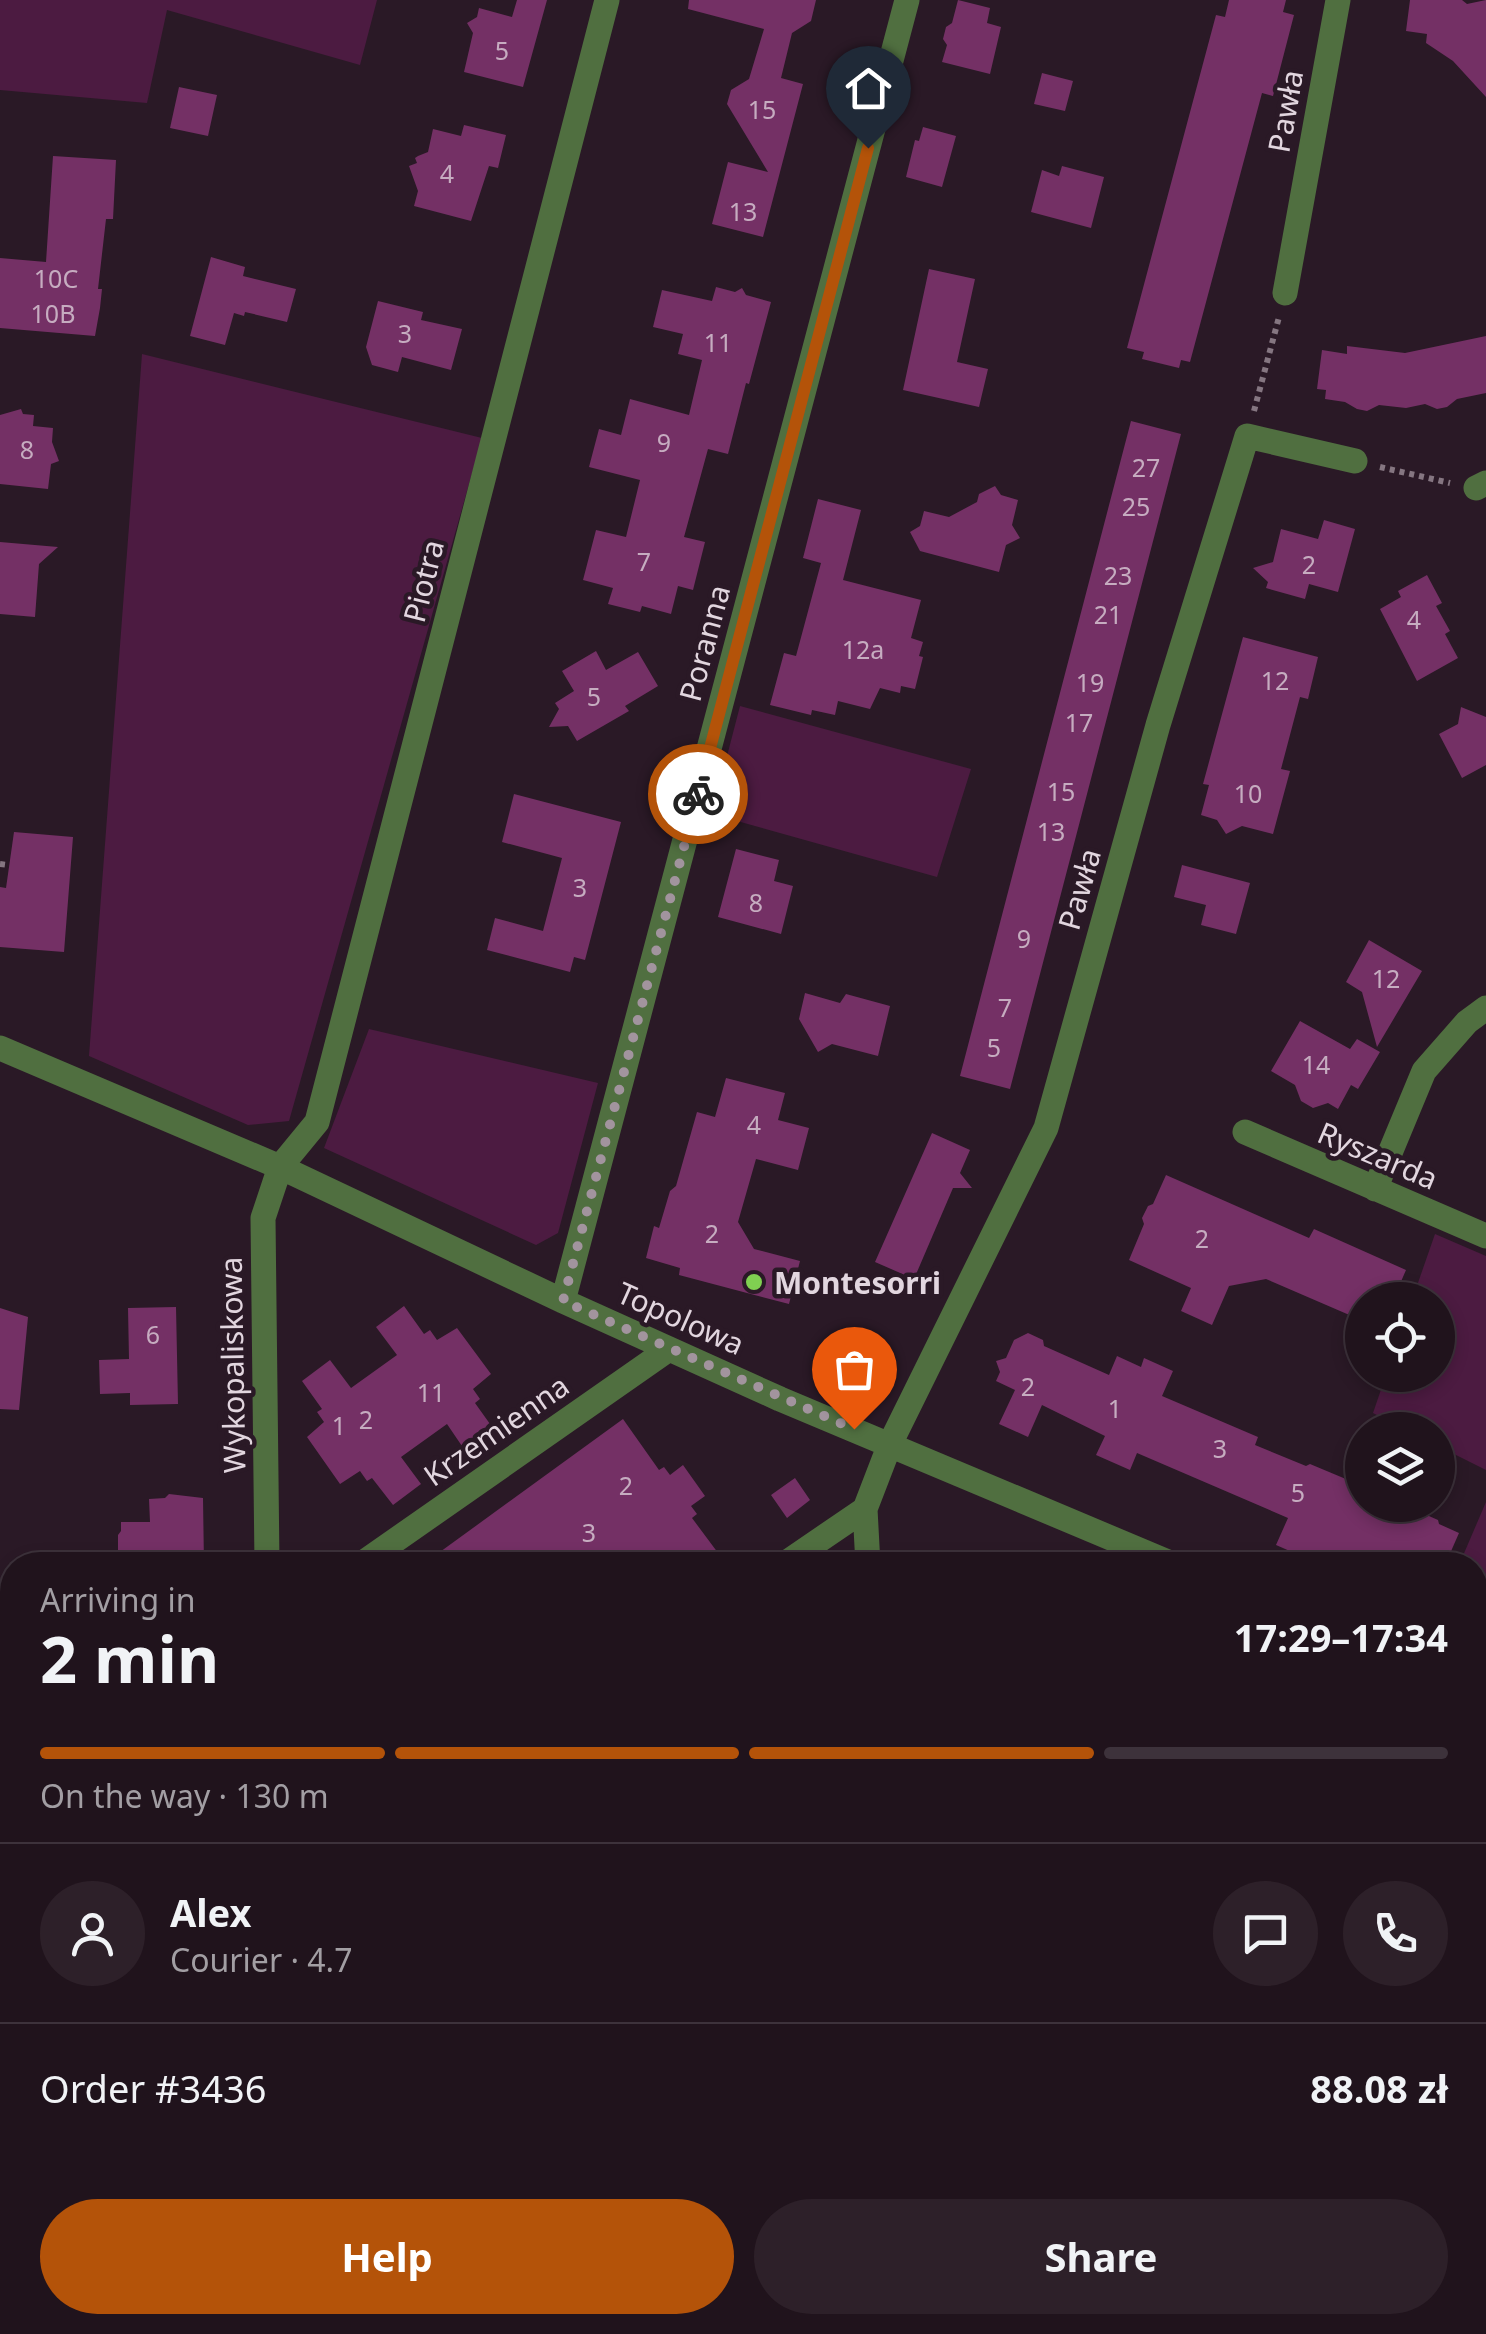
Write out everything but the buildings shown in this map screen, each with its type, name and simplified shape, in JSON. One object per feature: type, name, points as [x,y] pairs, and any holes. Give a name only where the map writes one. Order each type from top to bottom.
[{"type":"street","name":"Piotra","points":[[280,1167],[317,1122],[607,0]]},
{"type":"street","name":"Poranna","points":[[563,1301],[907,0]]},
{"type":"street","name":"Pawła","points":[[1285,293],[1338,0]]},
{"type":"street","name":"Pawła","points":[[865,1509],[890,1444],[1046,1128],[1158,726],[1247,436]]},
{"type":"street","points":[[1247,436],[1355,461]]},
{"type":"street","points":[[1376,1190],[1424,1071],[1467,1022],[1486,1008]]},
{"type":"street","name":"Topolowa","points":[[0,1048],[280,1167],[669,1349],[1144,1552]]},
{"type":"street","name":"Ryszarda","points":[[1245,1132],[1486,1236]]},
{"type":"street","name":"Wykopaliskowa","points":[[267,1552],[263,1218],[280,1167]]},
{"type":"street","name":"Krzemienna","points":[[379,1552],[669,1349]]},
{"type":"street","points":[[802,1552],[865,1509]]},
{"type":"street","points":[[865,1509],[867,1552]]},
{"type":"path","points":[[1247,436],[1285,293]]},
{"type":"path","points":[[1355,461],[1481,486]]},
{"type":"shaded area","points":[[0,0],[377,0],[360,65],[167,10],[147,103],[0,90]]},
{"type":"shaded area","points":[[142,354],[482,438],[289,1121],[248,1125],[89,1056]]},
{"type":"shaded area","points":[[740,706],[971,769],[937,877],[712,814]]},
{"type":"shaded area","points":[[369,1029],[598,1083],[558,1233],[536,1245],[324,1148]]},
{"type":"shaded area","points":[[1435,1234],[1486,1256],[1486,1470],[1455,1454],[1455,1412],[1373,1412],[1380,1392],[1455,1392],[1455,1282],[1418,1282]]},
{"type":"shaded area","points":[[1486,1502],[1486,1552],[1465,1552]]},
{"type":"way so far","points":[[698,794],[563,1301],[854,1429]]},
{"type":"place","name":"Montesorri","points":[[754,1282]]},
{"type":"route","points":[[698,794],[868,148]]}]
